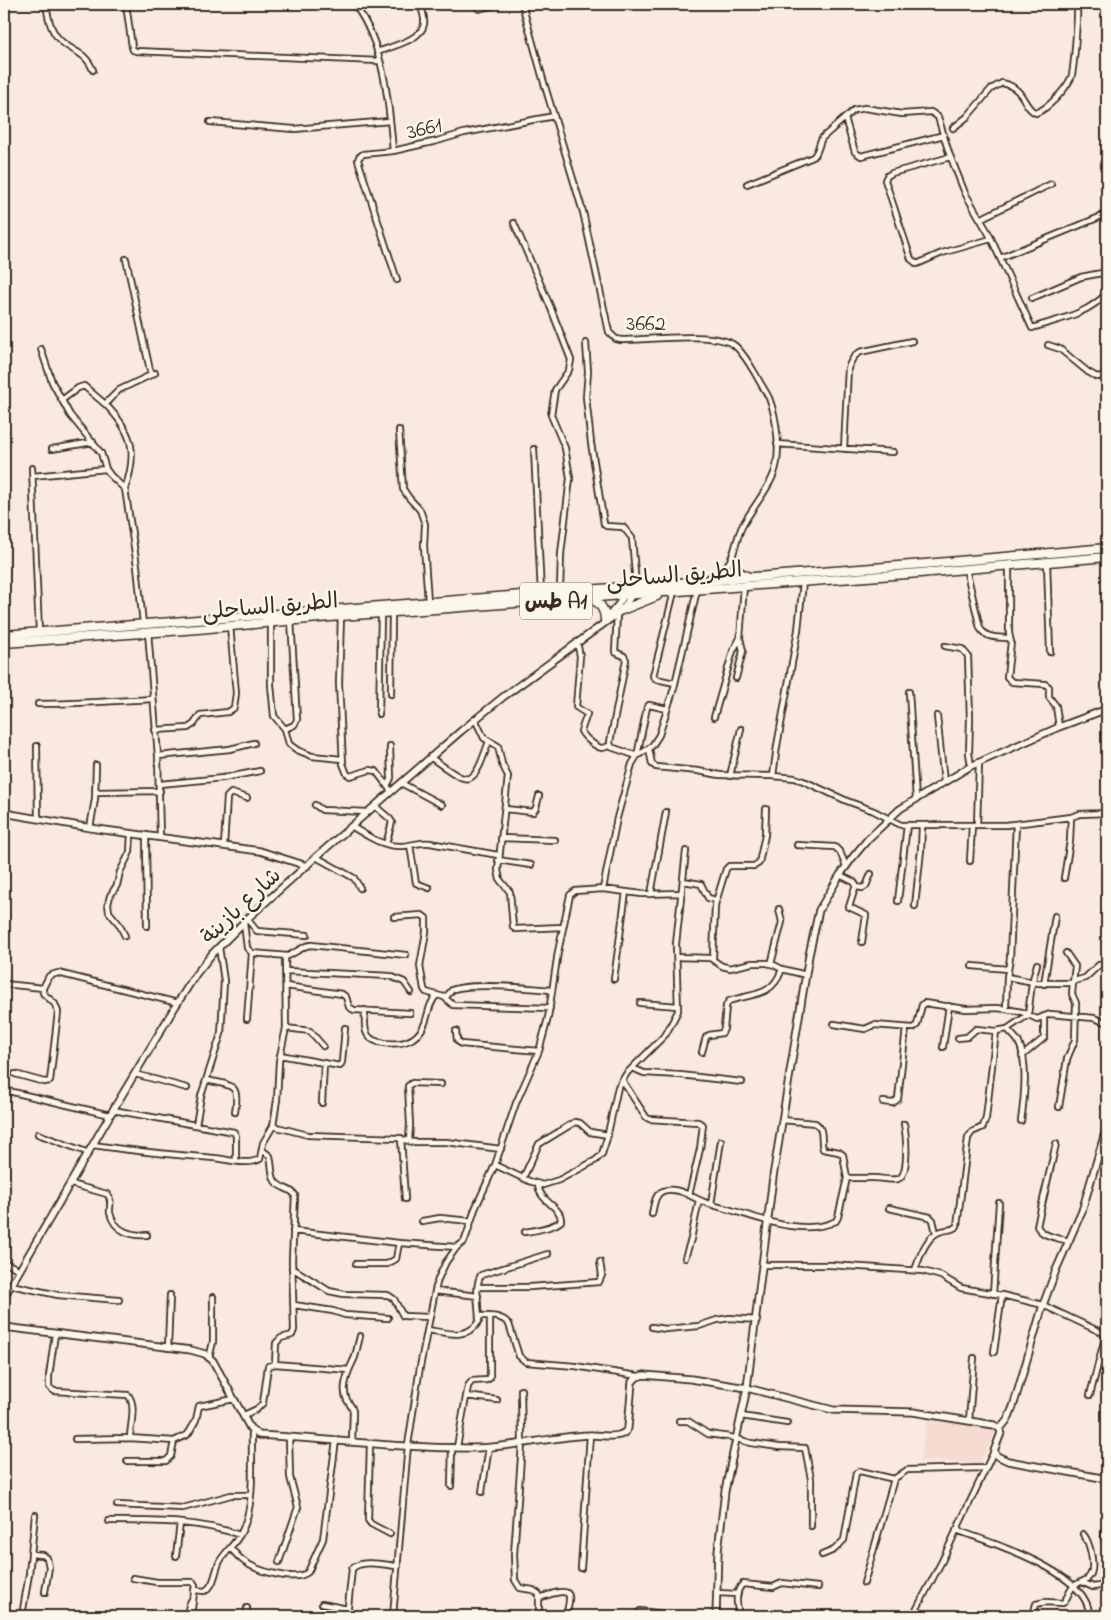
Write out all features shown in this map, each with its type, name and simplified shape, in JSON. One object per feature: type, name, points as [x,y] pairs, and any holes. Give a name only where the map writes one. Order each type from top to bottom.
[{"type":"highway","name":"الطريق الساحلى","points":[[4,635],[1107,548]]},
{"type":"highway","name":"الطريق الساحلى","points":[[4,644],[341,616],[966,570],[1107,557]]},
{"type":"highway","points":[[620,612],[652,599],[661,593]]},
{"type":"highway","points":[[589,599],[600,605],[604,610],[602,622]]},
{"type":"street","points":[[46,4],[52,30],[62,42],[87,58],[93,70]]},
{"type":"street","points":[[126,4],[132,47],[136,51],[379,61]]},
{"type":"street","name":"3661","points":[[354,4],[365,22],[377,52],[388,98],[393,151],[464,133],[554,116]]},
{"type":"street","points":[[377,52],[420,34],[424,25],[424,14],[420,4]]},
{"type":"street","points":[[473,4],[479,10],[498,4]]},
{"type":"street","name":"3662","points":[[522,4],[583,212],[609,332],[616,339],[621,340],[716,338],[733,344],[748,362],[769,399],[775,422],[777,444],[777,464],[773,476],[742,525],[734,552],[725,568],[705,580]]},
{"type":"street","points":[[953,128],[968,117],[991,89],[1002,83],[1012,85],[1023,97],[1031,111],[1036,114],[1054,100],[1072,77],[1077,4]]},
{"type":"street","points":[[747,184],[814,157],[817,154],[822,138],[854,110],[865,108],[902,114],[931,112],[938,116],[950,157],[965,193],[991,239],[1032,328],[1072,316],[1095,303],[1107,293]]},
{"type":"street","points":[[845,118],[855,152],[861,156],[944,135]]},
{"type":"street","points":[[210,122],[294,129],[390,121]]},
{"type":"street","points":[[393,151],[363,154],[358,160],[397,280]]},
{"type":"street","points":[[950,157],[892,173],[885,180],[911,259],[917,264],[942,253],[991,239]]},
{"type":"street","points":[[980,219],[1051,184]]},
{"type":"street","points":[[1000,258],[1107,214]]},
{"type":"street","points":[[514,223],[571,360],[569,370],[556,390],[551,416],[565,448],[570,478],[561,554],[560,592]]},
{"type":"street","points":[[105,404],[119,390],[153,374],[126,259]]},
{"type":"street","points":[[1032,298],[1081,277],[1107,272]]},
{"type":"street","points":[[844,449],[848,368],[850,361],[854,355],[860,352],[912,341]]},
{"type":"street","points":[[586,342],[588,372],[586,397],[591,443],[604,524],[606,526],[623,527],[632,538],[632,586]]},
{"type":"street","points":[[1048,345],[1060,350],[1097,377],[1107,375]]},
{"type":"street","points":[[41,349],[52,382],[70,414],[101,453],[106,469],[111,476],[125,489]]},
{"type":"street","points":[[62,400],[78,388],[84,386],[118,417],[132,446],[132,468],[125,489],[137,566],[143,624]]},
{"type":"street","points":[[399,430],[403,489],[420,510],[425,524],[424,546],[428,602]]},
{"type":"street","points":[[52,449],[93,442]]},
{"type":"street","points":[[777,444],[893,452]]},
{"type":"street","points":[[534,449],[541,593]]},
{"type":"street","points":[[32,468],[39,632]]},
{"type":"street","points":[[33,476],[106,469]]},
{"type":"street","points":[[734,552],[734,566],[738,570],[753,576]]},
{"type":"street","points":[[1047,563],[1050,652]]},
{"type":"street","points":[[1009,566],[1010,638],[1008,678],[1012,682],[1045,684],[1049,686],[1049,697],[1056,706],[1059,727]]},
{"type":"street","points":[[966,570],[983,634],[1010,638]]},
{"type":"street","points":[[773,776],[776,746],[798,630],[803,582]]},
{"type":"street","name":"شارع بازينة","points":[[602,622],[620,612],[632,586]]},
{"type":"street","points":[[736,678],[743,651],[740,638],[744,586]]},
{"type":"street","points":[[610,745],[613,748],[637,756],[649,749],[658,738],[675,683],[697,590]]},
{"type":"street","points":[[674,592],[653,676],[656,679],[675,683]]},
{"type":"street","name":"شارع بازينة","points":[[4,1297],[111,1113],[178,1003],[196,974],[219,947],[316,857],[375,806],[389,789],[400,783],[475,719],[602,622],[628,596]]},
{"type":"street","points":[[610,745],[626,660],[625,657],[615,652],[620,612]]},
{"type":"street","points":[[391,694],[392,613]]},
{"type":"street","points":[[378,714],[381,614]]},
{"type":"street","points":[[341,616],[339,683],[342,759],[348,776],[372,770],[378,772],[389,789]]},
{"type":"street","points":[[285,729],[294,725],[297,720],[291,620]]},
{"type":"street","points":[[271,622],[273,714],[285,729],[289,744],[302,753],[318,757],[342,759]]},
{"type":"street","points":[[156,730],[188,728],[200,716],[228,712],[234,708],[236,693],[230,626]]},
{"type":"street","points":[[148,632],[160,784],[160,837]]},
{"type":"street","points":[[714,717],[733,650],[740,638]]},
{"type":"street","points":[[577,642],[580,656],[576,707],[586,714],[581,731],[585,737],[599,747],[604,748],[610,745]]},
{"type":"street","points":[[945,646],[962,649],[968,656],[969,753],[971,766]]},
{"type":"street","points":[[909,692],[916,799]]},
{"type":"street","points":[[38,704],[153,699]]},
{"type":"street","points":[[603,889],[617,818],[632,764],[637,756],[647,706],[667,709]]},
{"type":"street","points":[[716,1616],[718,1551],[725,1490],[747,1388],[767,1222],[782,1120],[818,915],[846,866],[860,848],[889,818],[916,799],[971,766],[1107,708]]},
{"type":"street","points":[[937,716],[944,782]]},
{"type":"street","points":[[475,719],[484,738],[498,746],[502,764],[508,776],[498,857],[499,878],[510,892],[514,927],[515,929],[563,927]]},
{"type":"street","points":[[730,776],[741,729]]},
{"type":"street","points":[[430,757],[458,776],[469,779],[477,773],[489,741]]},
{"type":"street","points":[[158,756],[230,749],[254,742]]},
{"type":"street","points":[[37,746],[38,820]]},
{"type":"street","points":[[389,789],[391,778],[390,746]]},
{"type":"street","points":[[649,749],[652,764],[656,768],[730,776],[773,776],[801,780],[842,799],[874,810],[900,824],[907,825],[1016,824],[1071,817],[1080,814],[1107,813]]},
{"type":"street","points":[[970,862],[979,762]]},
{"type":"street","points":[[90,828],[96,792],[96,765]]},
{"type":"street","points":[[160,784],[223,778],[260,771]]},
{"type":"street","points":[[400,783],[442,805]]},
{"type":"street","points":[[96,792],[160,791]]},
{"type":"street","points":[[224,846],[226,797],[231,793],[246,798]]},
{"type":"street","points":[[505,809],[533,812],[539,796]]},
{"type":"street","points":[[315,805],[322,810],[367,812]]},
{"type":"street","points":[[375,806],[392,822],[386,844]]},
{"type":"street","points":[[713,959],[716,900],[727,867],[732,865],[754,866],[759,863],[765,834],[766,809]]},
{"type":"street","points":[[651,894],[666,812]]},
{"type":"street","points":[[4,813],[90,828],[271,854],[307,866]]},
{"type":"street","points":[[1064,878],[1070,841],[1071,817]]},
{"type":"street","points":[[1006,1009],[1016,824]]},
{"type":"street","points":[[898,901],[907,825]]},
{"type":"street","points":[[351,826],[386,844],[410,845],[419,842],[430,843],[531,865]]},
{"type":"street","points":[[915,906],[922,826]]},
{"type":"street","points":[[125,936],[119,924],[109,912],[108,904],[130,852],[131,833]]},
{"type":"street","points":[[146,835],[147,926]]},
{"type":"street","points":[[501,838],[554,840]]},
{"type":"street","points":[[410,845],[416,883],[429,888]]},
{"type":"street","points":[[797,845],[836,847],[846,866]]},
{"type":"street","points":[[495,1165],[538,1185],[546,1185],[596,1160],[602,1154],[608,1135],[616,1094],[622,1080],[666,1034],[675,1019],[678,1006],[678,956],[676,944],[686,851]]},
{"type":"street","points":[[316,857],[354,878],[360,888]]},
{"type":"street","points":[[856,887],[863,888],[866,886],[871,874]]},
{"type":"street","points":[[840,875],[854,882],[856,887],[849,906],[851,909],[866,916],[862,942]]},
{"type":"street","points":[[683,881],[701,884],[708,898],[716,900]]},
{"type":"street","points":[[393,1616],[408,1445],[420,1366],[435,1291],[443,1269],[457,1247],[464,1242],[470,1221],[495,1165],[519,1097],[539,1051],[550,1008],[570,895],[578,890],[603,889],[651,894],[682,894]]},
{"type":"street","points":[[614,979],[626,892]]},
{"type":"street","points":[[771,964],[782,922],[779,909]]},
{"type":"street","points":[[394,917],[422,916],[426,918],[420,968],[425,991],[445,998],[453,1005],[550,1008]]},
{"type":"street","points":[[1044,984],[1055,916]]},
{"type":"street","points":[[246,921],[257,932],[307,935]]},
{"type":"street","points":[[246,921],[247,948],[252,953],[285,956],[292,955],[306,946],[311,946],[406,955]]},
{"type":"street","points":[[196,1125],[221,1034],[223,971],[219,947]]},
{"type":"street","points":[[247,1018],[252,953]]},
{"type":"street","points":[[1058,1107],[1067,1059],[1075,1040],[1076,1003],[1072,994],[1075,966],[1066,953]]},
{"type":"street","points":[[93,1145],[157,1154],[236,1161],[257,1161],[260,1159],[263,1142],[273,1126],[280,1055],[286,1028],[285,956]]},
{"type":"street","points":[[678,956],[713,959],[722,966],[730,968],[752,963],[771,964],[806,975]]},
{"type":"street","points":[[958,1038],[967,1037],[976,1029],[996,1031],[1007,1029],[1028,1015],[1032,983],[1037,964]]},
{"type":"street","points":[[1007,977],[1044,984],[1073,982],[1085,978],[1099,965]]},
{"type":"street","points":[[972,966],[1008,969]]},
{"type":"street","points":[[702,1052],[706,1037],[722,1033],[726,1006],[729,1001],[750,997],[768,990],[782,969]]},
{"type":"street","points":[[286,972],[390,976],[404,982],[411,992]]},
{"type":"street","points":[[15,1074],[44,1082],[50,1081],[58,1012],[55,1004],[43,993],[43,988],[49,976],[58,973],[178,1003]]},
{"type":"street","points":[[4,984],[43,988]]},
{"type":"street","points":[[286,986],[342,994],[346,997],[351,1009],[410,1013]]},
{"type":"street","points":[[445,998],[456,988],[469,987],[552,990]]},
{"type":"street","points":[[365,1010],[365,1030],[370,1038],[380,1042],[406,1043],[421,1031],[430,1004],[437,995]]},
{"type":"street","points":[[640,1003],[678,1006]]},
{"type":"street","points":[[834,1024],[862,1028],[874,1025],[913,1028],[917,1025],[922,1003],[966,1009],[1006,1009],[1037,1019],[1050,1014],[1094,1018],[1107,1023]]},
{"type":"street","points":[[943,1047],[949,1006]]},
{"type":"street","points":[[1022,1056],[1044,1038],[1044,1016]]},
{"type":"street","points":[[286,1028],[310,1032],[323,1046]]},
{"type":"street","points":[[280,1055],[338,1066],[341,1064],[344,1028]]},
{"type":"street","points":[[882,1102],[893,1104],[898,1099],[906,1028]]},
{"type":"street","points":[[1007,1029],[1019,1042],[1022,1056],[1025,1085],[1021,1121]]},
{"type":"street","points":[[456,1031],[457,1040],[461,1044],[539,1051]]},
{"type":"street","points":[[916,1270],[927,1243],[936,1233],[953,1230],[957,1226],[968,1138],[972,1132],[983,1127],[986,1118],[996,1031]]},
{"type":"street","points":[[322,1103],[324,1064]]},
{"type":"street","points":[[632,1068],[644,1073],[742,1082]]},
{"type":"street","points":[[135,1074],[187,1088]]},
{"type":"street","points":[[207,1080],[230,1086],[235,1090],[237,1093],[235,1112]]},
{"type":"street","points":[[622,1080],[649,1119],[698,1122],[703,1125],[690,1195]]},
{"type":"street","points":[[409,1141],[408,1086],[412,1083],[441,1084]]},
{"type":"street","points":[[4,1090],[111,1113],[234,1132],[236,1136],[236,1161]]},
{"type":"street","points":[[652,1214],[657,1196],[664,1190],[674,1190],[767,1222],[786,1226],[814,1226],[836,1221],[847,1178],[843,1155],[822,1148],[821,1129],[815,1123],[782,1120]]},
{"type":"street","points":[[523,1178],[539,1144],[575,1122],[580,1123],[590,1132],[608,1135]]},
{"type":"street","points":[[847,1178],[890,1179],[899,1178],[903,1175],[906,1146],[904,1124]]},
{"type":"street","points":[[273,1126],[308,1134],[401,1138],[409,1141],[446,1142],[501,1150]]},
{"type":"street","points":[[913,1616],[926,1594],[994,1451],[1001,1433],[1000,1429],[1008,1419],[1013,1407],[1043,1305],[1082,1211],[1107,1126]]},
{"type":"street","points":[[38,1134],[89,1152]]},
{"type":"street","points":[[401,1138],[405,1199]]},
{"type":"street","points":[[711,1204],[721,1140]]},
{"type":"street","points":[[1056,1144],[1037,1226],[1038,1230],[1046,1235],[1069,1241]]},
{"type":"street","points":[[262,1150],[270,1156],[276,1182],[291,1190],[295,1196],[292,1268],[293,1333],[278,1340],[276,1343],[275,1364]]},
{"type":"street","points":[[71,1184],[108,1194],[111,1200],[110,1212],[118,1227],[128,1235],[147,1236]]},
{"type":"street","points":[[525,1232],[559,1223],[562,1218],[560,1213],[541,1196],[538,1185]]},
{"type":"street","points":[[685,1258],[699,1200]]},
{"type":"street","points":[[993,1294],[999,1202]]},
{"type":"street","points":[[889,1208],[930,1217],[933,1220],[936,1233]]},
{"type":"street","points":[[422,1221],[440,1218],[470,1221]]},
{"type":"street","points":[[293,1231],[399,1243],[457,1247]]},
{"type":"street","points":[[356,1264],[391,1263],[396,1259],[399,1243]]},
{"type":"street","points":[[428,1330],[463,1334],[474,1328],[478,1323],[478,1287],[480,1276],[483,1273],[517,1265],[548,1254]]},
{"type":"street","points":[[4,1262],[20,1270]]},
{"type":"street","points":[[478,1287],[530,1287],[599,1282],[602,1276],[600,1262]]},
{"type":"street","points":[[762,1265],[830,1265],[916,1270],[941,1276],[961,1288],[1043,1305],[1106,1334],[1090,1394]]},
{"type":"street","points":[[292,1268],[329,1291],[344,1294],[388,1295],[394,1299],[403,1316],[430,1317]]},
{"type":"street","points":[[11,1285],[58,1294],[119,1300]]},
{"type":"street","points":[[435,1291],[478,1296]]},
{"type":"street","points":[[168,1348],[170,1294]]},
{"type":"street","points":[[994,1352],[1002,1295]]},
{"type":"street","points":[[209,1358],[213,1342],[213,1297]]},
{"type":"street","points":[[294,1306],[333,1311],[345,1315],[388,1318]]},
{"type":"street","points":[[479,1316],[504,1319],[509,1324],[519,1356],[526,1362],[575,1366],[638,1376],[691,1379],[747,1388],[833,1410],[913,1412],[994,1425],[1000,1429]]},
{"type":"street","points":[[451,1486],[455,1447],[468,1386],[472,1381],[490,1378],[490,1316]]},
{"type":"street","points":[[652,1327],[666,1329],[699,1326],[730,1318],[756,1320]]},
{"type":"street","points":[[4,1327],[197,1351],[209,1358],[222,1376],[252,1431],[250,1511],[240,1535],[219,1563],[209,1589],[205,1591],[194,1590]]},
{"type":"street","points":[[55,1334],[49,1376],[49,1387],[51,1390],[128,1395],[132,1400],[130,1438]]},
{"type":"street","points":[[352,1442],[353,1411],[348,1402],[345,1389],[360,1336]]},
{"type":"street","points":[[969,1421],[974,1358]]},
{"type":"street","points":[[244,1415],[257,1409],[263,1403],[268,1366],[275,1364],[349,1370]]},
{"type":"street","points":[[252,1431],[260,1435],[455,1447],[489,1447],[590,1435],[618,1436],[627,1431],[631,1386],[638,1376]]},
{"type":"street","points":[[521,1390],[522,1444],[514,1577],[516,1584],[520,1588],[533,1590],[538,1593],[539,1616]]},
{"type":"street","points":[[466,1396],[497,1400]]},
{"type":"street","points":[[75,1439],[130,1438],[174,1441],[187,1435],[190,1431],[196,1420],[199,1406],[234,1399]]},
{"type":"street","points":[[742,1416],[787,1423]]},
{"type":"street","points":[[679,1421],[694,1423],[708,1434],[737,1438],[760,1445],[805,1448],[811,1479],[811,1526]]},
{"type":"street","points":[[581,1568],[590,1435]]},
{"type":"street","points":[[279,1562],[298,1507],[290,1477],[289,1437]]},
{"type":"street","points":[[230,1548],[242,1560],[260,1569],[296,1577],[308,1572],[323,1539],[336,1440]]},
{"type":"street","points":[[127,1460],[166,1461],[171,1456],[174,1441]]},
{"type":"street","points":[[370,1443],[368,1520],[371,1524],[390,1534]]},
{"type":"street","points":[[482,1492],[489,1447]]},
{"type":"street","points":[[994,1451],[997,1456],[1008,1461],[1107,1479]]},
{"type":"street","points":[[864,1583],[894,1479],[907,1470],[985,1468]]},
{"type":"street","points":[[822,1554],[838,1548],[844,1540],[856,1473],[860,1471],[894,1479]]},
{"type":"street","points":[[117,1504],[183,1508],[231,1495],[250,1495]]},
{"type":"street","points":[[22,1616],[35,1515]]},
{"type":"street","points":[[1107,1518],[1104,1540],[1107,1543]]},
{"type":"street","points":[[109,1521],[180,1524],[215,1528],[240,1535]]},
{"type":"street","points":[[176,1556],[180,1524]]},
{"type":"street","points":[[956,1530],[988,1541],[1054,1570],[1083,1595],[1087,1602],[1089,1616]]},
{"type":"street","points":[[1033,1616],[1036,1604],[1046,1602],[1064,1603],[1074,1586],[1089,1577],[1092,1570],[1089,1546],[1083,1534]]},
{"type":"street","points":[[31,1554],[43,1555],[48,1558],[49,1567],[46,1592]]},
{"type":"street","points":[[348,1616],[352,1569],[354,1566],[363,1564],[398,1566]]},
{"type":"street","points":[[133,1578],[157,1582],[193,1582],[195,1585],[192,1599],[192,1616]]},
{"type":"street","points":[[1082,1582],[1093,1587],[1107,1585]]},
{"type":"street","points":[[739,1616],[738,1594],[743,1584],[773,1587],[782,1583],[818,1586]]},
{"type":"street","points":[[539,1598],[563,1591],[569,1596],[566,1616]]},
{"type":"street","points":[[717,1593],[738,1594]]},
{"type":"street","points":[[187,1616],[188,1606],[192,1599]]},
{"type":"street","points":[[322,1604],[348,1609]]},
{"type":"street","points":[[246,1616],[247,1608]]},
{"type":"street","points":[[635,1616],[640,1611],[681,1616]]},
{"type":"shaded area","points":[[929,1414],[997,1429],[980,1463],[920,1461]]}]
